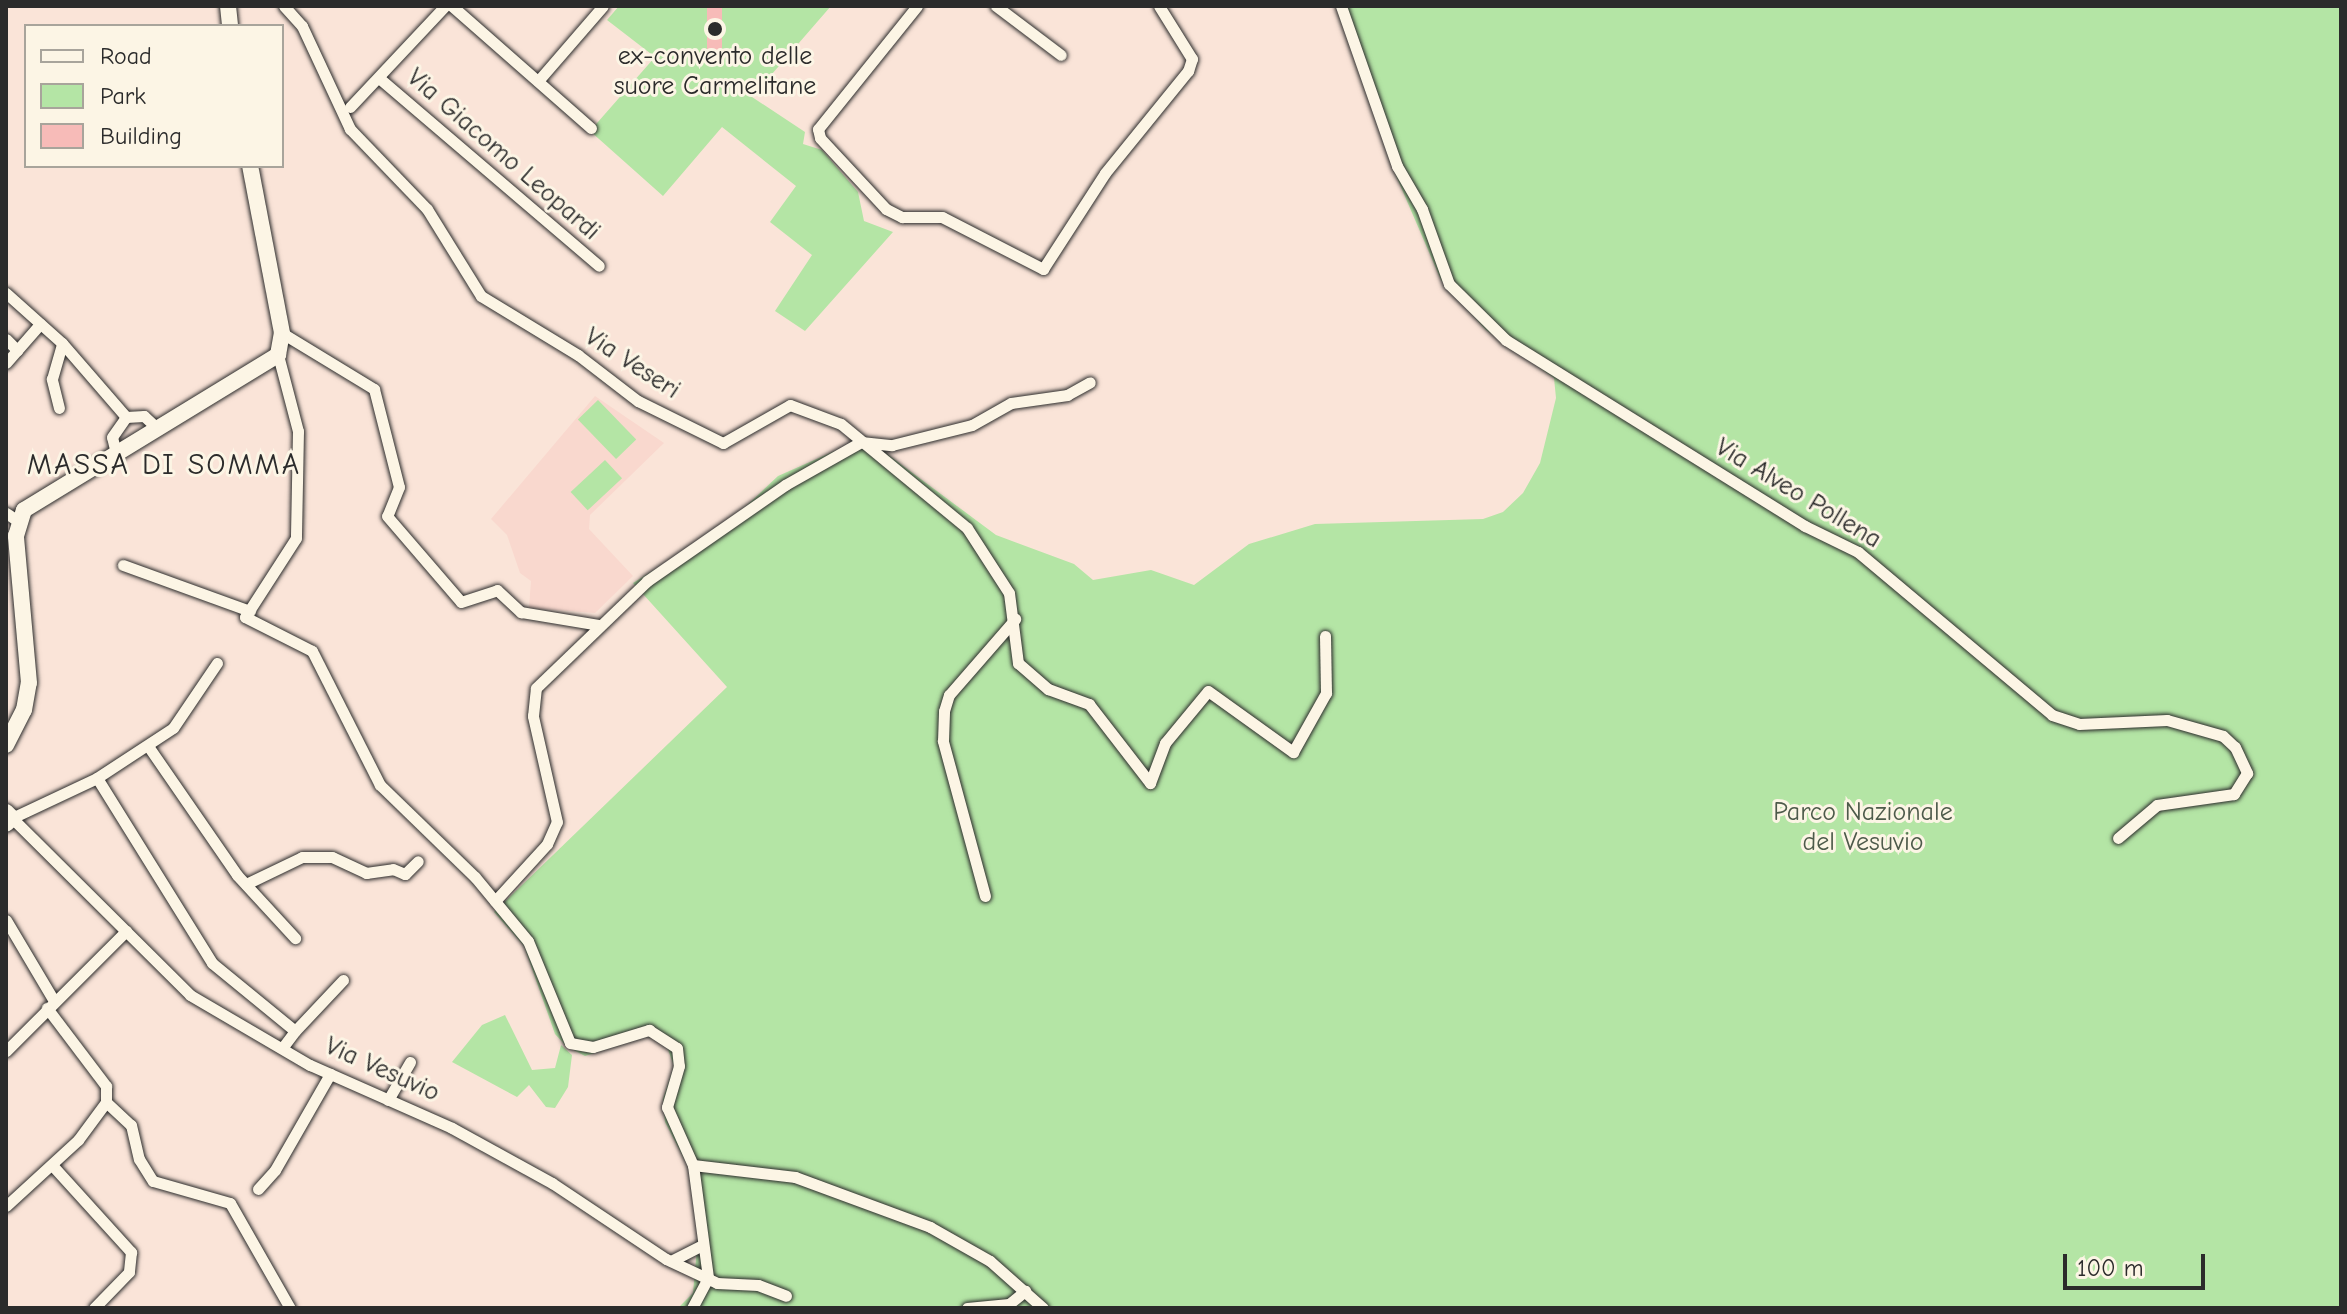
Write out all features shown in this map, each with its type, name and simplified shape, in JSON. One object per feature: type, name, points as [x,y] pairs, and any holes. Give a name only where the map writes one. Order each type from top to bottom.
[{"type":"street","name":"Via Veseri","points":[[284,6],[302,26],[350,129],[427,209],[463,275],[489,304],[548,335],[638,401],[723,443],[790,405],[841,424],[967,528],[1002,577],[1015,619],[1011,648],[1018,663],[1048,689],[1089,704],[1150,783],[1165,743],[1208,691],[1293,752],[1326,693],[1325,636]]},
{"type":"street","name":"Via Giacomo Leopardi","points":[[350,107],[445,6]]},
{"type":"street","points":[[452,6],[591,128]]},
{"type":"street","points":[[538,81],[603,6]]},
{"type":"street","points":[[917,6],[818,129],[820,138],[886,209],[902,217],[942,217],[1043,269],[1105,173],[1188,71],[1192,59],[1159,6]]},
{"type":"street","points":[[996,6],[1061,55]]},
{"type":"street","name":"Via Alveo Pollena","points":[[1341,6],[1397,166],[1422,209],[1449,284],[1506,340],[1805,526],[1858,552],[2052,715],[2079,724],[2167,720],[2223,736],[2235,747],[2247,773],[2234,794],[2157,805],[2118,838]]},
{"type":"street","name":"Via Giacomo Leopardi","points":[[379,78],[599,266]]},
{"type":"street","points":[[248,614],[296,538],[301,495],[298,431],[278,355],[282,333],[250,168]]},
{"type":"street","points":[[6,293],[62,343],[126,417]]},
{"type":"street","points":[[6,363],[40,324]]},
{"type":"street","points":[[282,333],[374,389],[399,487],[387,516],[461,602],[497,590],[521,612],[599,625]]},
{"type":"street","points":[[6,339],[17,350]]},
{"type":"street","points":[[59,408],[52,379],[62,343]]},
{"type":"street","points":[[6,745],[24,710],[29,683],[12,517],[34,500],[278,355]]},
{"type":"street","points":[[495,901],[547,844],[557,822],[533,716],[534,694],[599,625],[647,581],[785,485],[861,442],[892,445],[972,425],[1011,403],[1067,395],[1090,382]]},
{"type":"street","points":[[126,417],[144,416],[158,429]]},
{"type":"street","points":[[116,453],[112,437],[126,417]]},
{"type":"street","points":[[123,565],[248,614],[312,651],[380,785],[495,901],[532,949],[570,1043],[593,1047],[649,1030],[677,1048],[679,1066],[667,1107],[693,1165],[708,1278],[692,1308]]},
{"type":"street","points":[[985,896],[943,741],[944,711],[949,695],[1015,619]]},
{"type":"street","points":[[8,818],[97,778],[148,746],[191,710],[217,663]]},
{"type":"street","points":[[148,746],[246,884],[295,938]]},
{"type":"street","points":[[97,778],[212,963],[295,1031]]},
{"type":"street","name":"Via Vesuvio","points":[[8,818],[190,995],[330,1074],[552,1183],[671,1261],[708,1278],[786,1296]]},
{"type":"street","points":[[246,884],[302,857],[332,857],[361,872],[393,869],[402,875],[418,861]]},
{"type":"street","points":[[6,920],[50,1004],[106,1086],[106,1102],[52,1165],[6,1206]]},
{"type":"street","points":[[6,1051],[126,931]]},
{"type":"street","points":[[282,1048],[343,980]]},
{"type":"street","points":[[388,1100],[410,1062]]},
{"type":"street","points":[[258,1189],[275,1170],[330,1074]]},
{"type":"street","points":[[106,1102],[131,1125],[139,1159],[153,1181],[230,1203],[290,1308]]},
{"type":"street","points":[[52,1165],[131,1252],[129,1272],[94,1308]]},
{"type":"street","points":[[693,1165],[795,1177],[930,1227],[969,1247],[1043,1308]]},
{"type":"street","points":[[671,1261],[703,1245]]},
{"type":"street","points":[[967,1308],[1009,1304],[1025,1291]]},
{"type":"shaded area","points":[[595,396],[664,443],[590,515],[589,529],[633,576],[595,613],[529,608],[531,581],[520,573],[507,535],[491,519]]},
{"type":"green space","points":[[619,6],[831,6],[752,97],[805,132],[803,144],[822,150],[858,192],[864,221],[893,232],[805,331],[775,311],[812,255],[770,222],[796,186],[722,127],[663,196],[590,131],[655,57],[607,20]]},
{"type":"green space","name":"Parco Nazionale del Vesuvio","points":[[1336,6],[2341,6],[2341,1308],[678,1308],[693,1293],[698,1237],[690,1170],[665,1122],[663,1099],[674,1066],[667,1047],[651,1035],[585,1056],[566,1046],[555,1034],[524,946],[494,912],[727,687],[633,583],[725,526],[778,476],[837,450],[875,445],[996,535],[1074,564],[1093,580],[1151,570],[1194,585],[1249,544],[1315,524],[1483,519],[1503,512],[1523,493],[1540,463],[1556,398],[1554,378],[1486,330],[1441,280],[1394,171]]},
{"type":"green space","points":[[598,400],[636,440],[616,459],[578,419]]},
{"type":"green space","points":[[605,460],[622,478],[588,510],[571,492]]},
{"type":"green space","points":[[505,1015],[532,1070],[555,1068],[561,1045],[572,1055],[568,1087],[555,1108],[546,1107],[529,1085],[517,1097],[452,1062],[482,1025]]},
{"type":"building","name":"ex-convento delle suore Carmelitane","points":[[707,6],[722,6],[722,53],[707,53]]},
{"type":"place","name":"ex-convento delle suore Carmelitane","points":[[715,29]]},
{"type":"district","name":"MASSA DI SOMMA","points":[[164,465]]}]
